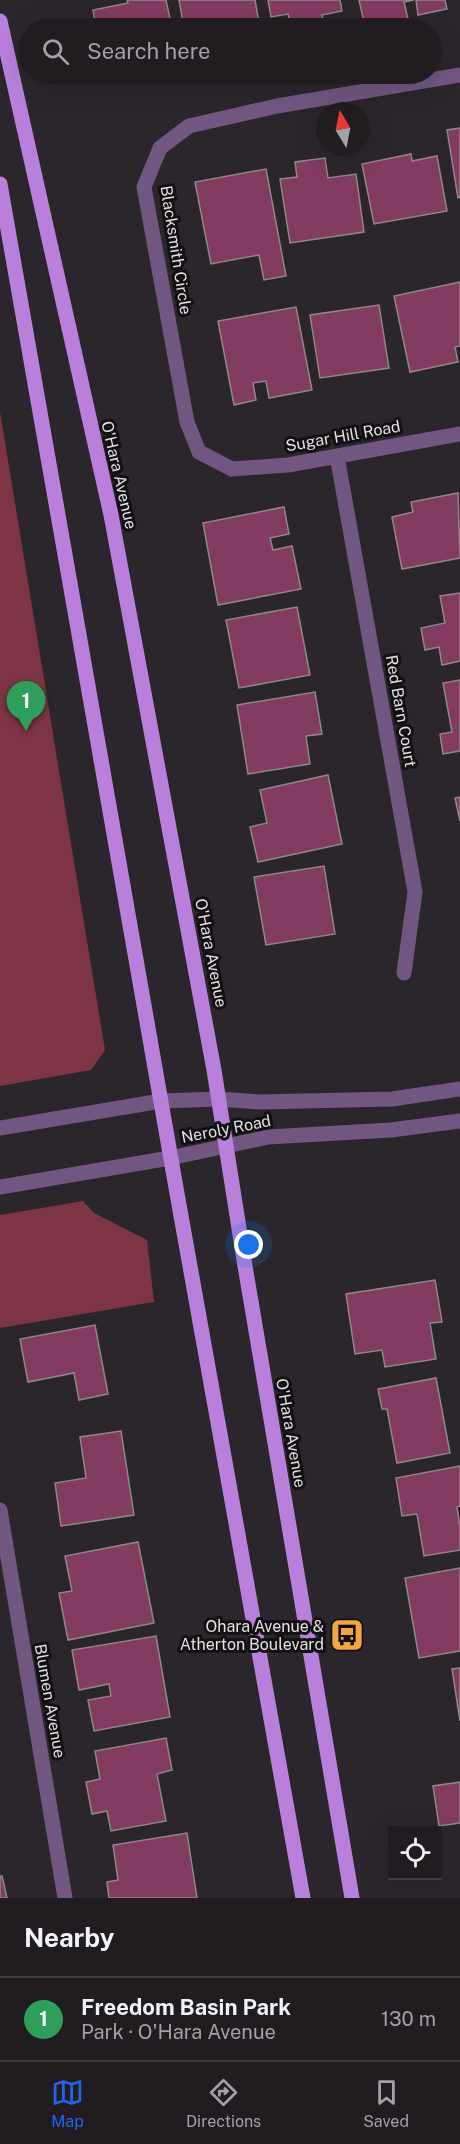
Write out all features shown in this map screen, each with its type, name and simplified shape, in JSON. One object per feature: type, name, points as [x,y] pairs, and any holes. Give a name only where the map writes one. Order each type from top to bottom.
[{"type":"main road","name":"O'Hara Avenue","points":[[0,21],[111,515],[214,1070],[352,1898]]},
{"type":"main road","points":[[0,184],[170,1158],[303,1898]]},
{"type":"street","name":"Blacksmith Circle","points":[[442,78],[460,75]]},
{"type":"street","name":"Blacksmith Circle","points":[[232,469],[199,452],[187,422],[144,187],[160,148],[189,126],[277,106],[407,84]]},
{"type":"street","name":"Sugar Hill Road","points":[[232,469],[288,465],[460,434]]},
{"type":"street","name":"Red Barn Court","points":[[337,456],[416,892],[404,973]]},
{"type":"street","name":"Neroly Road","points":[[0,1128],[161,1101],[218,1099],[259,1102],[392,1099],[460,1089]]},
{"type":"street","name":"Neroly Road","points":[[0,1187],[170,1158],[268,1137],[391,1130],[460,1121]]},
{"type":"street","name":"Blumen Avenue","points":[[0,1510],[65,1898]]},
{"type":"shaded area","points":[[0,412],[105,1050],[91,1070],[0,1086]]},
{"type":"shaded area","points":[[83,1201],[94,1213],[147,1240],[154,1302],[0,1328],[0,1215]]},
{"type":"building","points":[[127,0],[166,0],[170,18],[94,18],[93,10],[128,3]]},
{"type":"building","points":[[179,0],[255,0],[258,18],[182,18]]},
{"type":"building","points":[[268,0],[340,0],[342,11],[322,15],[323,18],[289,18],[288,14],[271,17]]},
{"type":"building","points":[[359,0],[414,0],[404,2],[408,18],[363,18]]},
{"type":"building","points":[[416,0],[445,0],[447,9],[418,15]]},
{"type":"building","points":[[460,128],[460,197],[458,198],[447,130]]},
{"type":"building","points":[[411,154],[412,161],[437,156],[447,211],[374,224],[362,164]]},
{"type":"building","points":[[325,158],[328,178],[356,174],[364,232],[290,243],[280,179],[297,177],[295,162]]},
{"type":"building","points":[[266,169],[286,276],[264,280],[259,255],[211,264],[195,182]]},
{"type":"building","points":[[460,282],[460,346],[455,347],[458,362],[410,372],[394,296]]},
{"type":"building","points":[[379,305],[389,368],[320,378],[310,315]]},
{"type":"building","points":[[296,307],[312,390],[269,398],[266,381],[253,383],[256,400],[234,405],[218,321]]},
{"type":"building","points":[[458,493],[460,558],[402,569],[392,517],[413,512],[411,502]]},
{"type":"building","points":[[284,507],[289,534],[270,538],[273,550],[292,546],[301,589],[218,605],[203,523]]},
{"type":"building","points":[[460,593],[460,661],[442,665],[439,647],[425,650],[421,628],[445,623],[440,596]]},
{"type":"building","points":[[297,607],[310,675],[239,688],[226,620]]},
{"type":"building","points":[[460,680],[460,751],[443,754],[440,734],[452,732],[443,683]]},
{"type":"building","points":[[315,692],[322,734],[306,736],[310,764],[248,774],[237,705]]},
{"type":"building","points":[[328,775],[342,844],[258,862],[250,827],[267,823],[260,790]]},
{"type":"building","points":[[460,797],[460,821],[455,798]]},
{"type":"building","points":[[324,866],[335,934],[266,945],[254,877]]},
{"type":"building","points":[[435,1280],[442,1322],[430,1323],[436,1359],[385,1367],[382,1350],[355,1354],[346,1294]]},
{"type":"building","points":[[95,1325],[108,1394],[79,1400],[74,1373],[28,1382],[20,1339]]},
{"type":"building","points":[[436,1378],[450,1453],[397,1463],[387,1409],[382,1409],[378,1389]]},
{"type":"building","points":[[121,1431],[134,1515],[61,1526],[55,1483],[86,1478],[80,1437]]},
{"type":"building","points":[[460,1466],[460,1506],[457,1507],[460,1550],[424,1556],[417,1514],[402,1516],[396,1478]]},
{"type":"building","points":[[138,1542],[154,1623],[68,1640],[59,1593],[72,1591],[65,1556]]},
{"type":"building","points":[[460,1568],[460,1651],[419,1658],[405,1578]]},
{"type":"building","points":[[156,1636],[170,1717],[94,1731],[88,1700],[111,1696],[109,1684],[79,1690],[72,1650]]},
{"type":"building","points":[[460,1668],[460,1721],[452,1669]]},
{"type":"building","points":[[166,1738],[172,1770],[157,1774],[166,1821],[111,1831],[107,1811],[92,1814],[86,1782],[100,1779],[95,1751]]},
{"type":"building","points":[[460,1782],[460,1823],[439,1826],[433,1786]]},
{"type":"building","points":[[187,1833],[197,1898],[109,1898],[107,1882],[118,1880],[113,1845]]},
{"type":"building","points":[[0,1876],[2,1876],[7,1898],[0,1898]]},
{"type":"place","name":"Freedom Basin Park","points":[[26,731]]},
{"type":"place","name":"Ohara Avenue & Atherton Boulevard","points":[[347,1635]]}]
